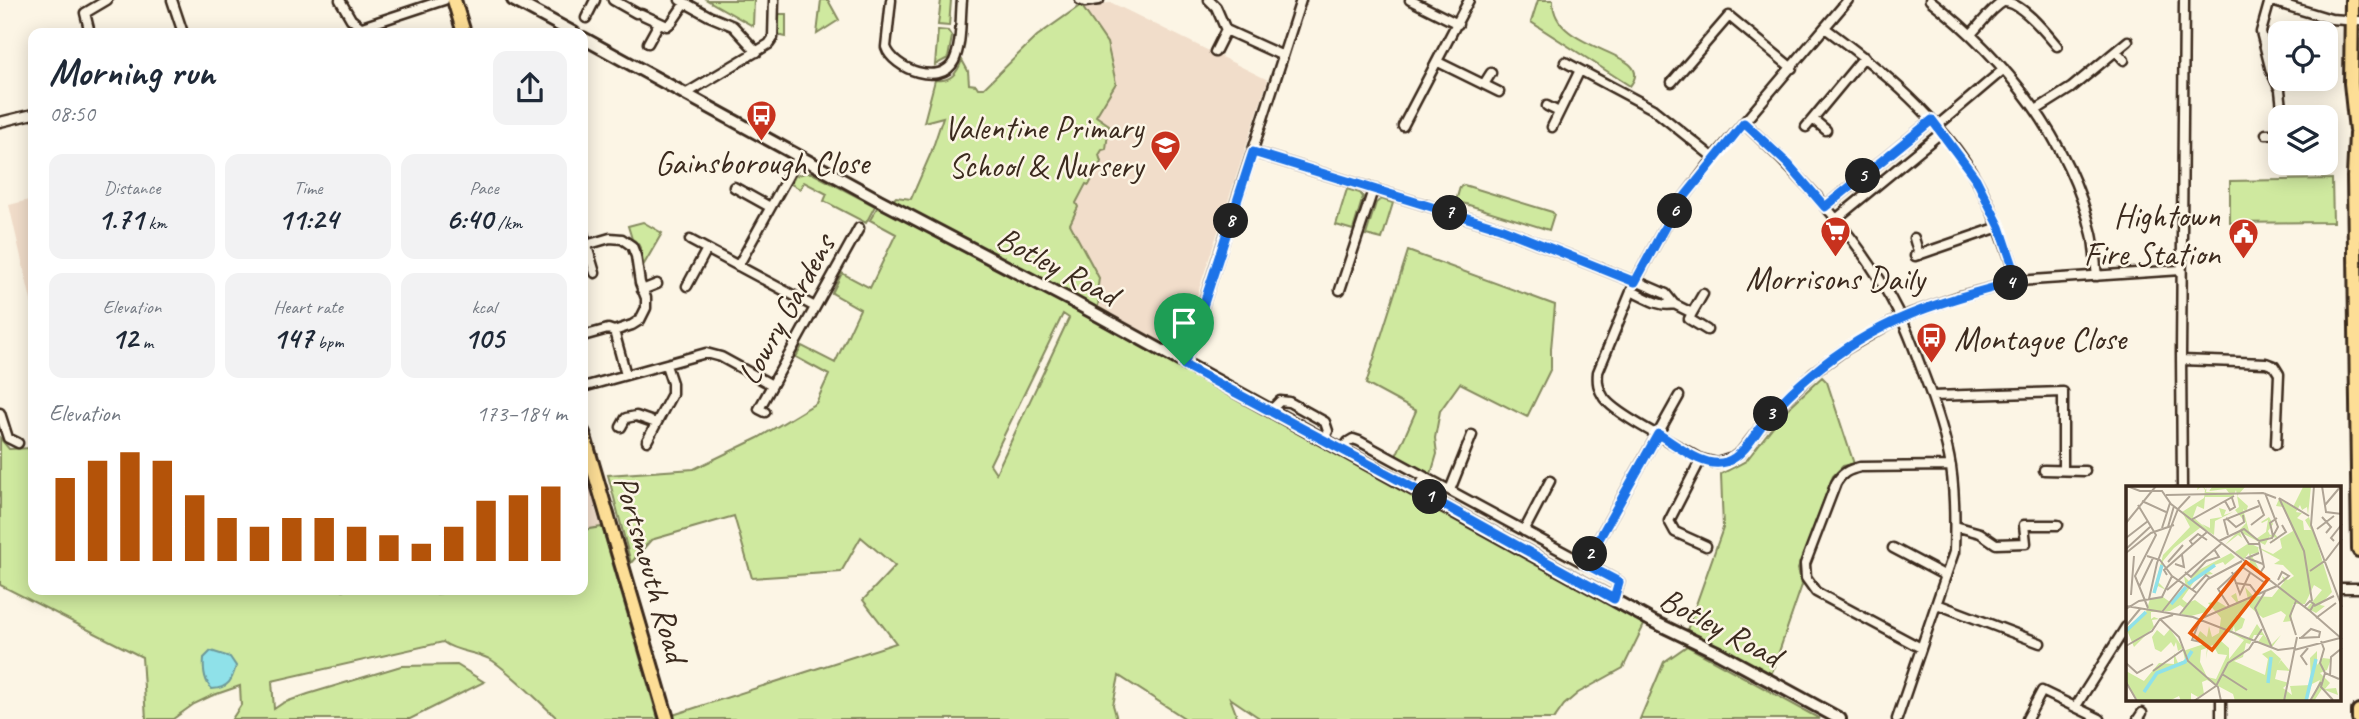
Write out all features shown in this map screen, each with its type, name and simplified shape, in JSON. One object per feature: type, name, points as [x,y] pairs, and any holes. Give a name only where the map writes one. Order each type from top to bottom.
[{"type":"main road","points":[[454,0],[462,28]]},
{"type":"main road","points":[[513,0],[565,28]]},
{"type":"main road","points":[[2351,0],[2355,21],[2352,97],[2358,129],[2354,177],[2359,550]]},
{"type":"main road","name":"Botley Road","points":[[588,41],[1072,301],[1184,365],[1343,449],[1614,599],[1840,719]]},
{"type":"main road","name":"Portsmouth Road","points":[[588,469],[667,719]]},
{"type":"main road","points":[[2359,711],[2359,719]]},
{"type":"street","points":[[89,28],[85,13],[107,0]]},
{"type":"street","points":[[172,0],[181,28]]},
{"type":"street","points":[[340,0],[351,19],[362,28],[444,0]]},
{"type":"street","points":[[586,18],[595,0]]},
{"type":"street","points":[[613,0],[659,23],[670,25],[682,1],[733,26],[757,52]]},
{"type":"street","points":[[687,93],[757,52],[773,38],[774,0]]},
{"type":"street","points":[[891,0],[886,47],[888,53],[908,68],[934,73],[946,70],[954,62],[962,0]]},
{"type":"street","points":[[1080,0],[1099,0]]},
{"type":"street","points":[[1209,0],[1216,7],[1226,30],[1283,56]]},
{"type":"street","points":[[1184,365],[1301,0]]},
{"type":"street","points":[[1410,0],[1458,24]]},
{"type":"street","points":[[1403,126],[1469,0]]},
{"type":"street","points":[[1849,0],[1714,158],[1667,223],[1631,291],[1598,372],[1597,382],[1605,399],[1612,406],[1701,459],[1717,463],[1733,458],[1741,452],[1776,409],[1814,372],[1846,349],[1901,317],[1957,297],[2018,281],[2181,270]]},
{"type":"street","points":[[1930,0],[1971,34],[2004,69],[2051,132],[2075,184],[2092,235],[2097,276]]},
{"type":"street","points":[[1971,34],[2004,1],[2013,0],[2022,5],[2057,46]]},
{"type":"street","points":[[2182,486],[2184,0]]},
{"type":"street","points":[[2282,105],[2280,90],[2270,71],[2261,32],[2269,0],[2331,19],[2355,21]]},
{"type":"street","points":[[1672,82],[1729,16],[1792,68]]},
{"type":"street","points":[[648,43],[659,23]]},
{"type":"street","points":[[1825,28],[1864,57],[1937,126],[1976,179],[2000,227],[2018,281]]},
{"type":"street","points":[[1214,52],[1226,30]]},
{"type":"street","points":[[2036,110],[2071,88],[2128,41]]},
{"type":"street","points":[[2116,51],[2124,60]]},
{"type":"street","points":[[1806,127],[1864,57]]},
{"type":"street","points":[[1438,62],[1499,92]]},
{"type":"street","points":[[1565,62],[1653,109],[1714,158]]},
{"type":"street","points":[[1836,219],[1937,126],[2004,69]]},
{"type":"street","points":[[1552,127],[1580,70]]},
{"type":"street","points":[[1484,84],[1491,73]]},
{"type":"street","points":[[1547,106],[1559,112]]},
{"type":"street","points":[[0,122],[28,115]]},
{"type":"street","points":[[1813,119],[1826,130]]},
{"type":"street","points":[[1744,123],[1788,164],[1836,219],[1873,270],[1901,317],[1932,396],[1951,466],[1954,552],[1897,719]]},
{"type":"street","points":[[1825,207],[1937,126]]},
{"type":"street","points":[[1253,152],[1500,228],[1666,294],[1675,304],[1692,313]]},
{"type":"street","points":[[738,266],[799,156]]},
{"type":"street","points":[[734,187],[771,207]]},
{"type":"street","points":[[1340,290],[1373,190]]},
{"type":"street","points":[[1914,238],[1917,255],[2000,227]]},
{"type":"street","name":"Lowry Gardens","points":[[765,412],[759,409],[859,228]]},
{"type":"street","points":[[588,244],[610,238],[622,239],[632,246],[646,298],[644,315],[632,325],[588,335]]},
{"type":"street","points":[[690,240],[815,307]]},
{"type":"street","points":[[687,286],[707,249]]},
{"type":"street","points":[[588,251],[595,273]]},
{"type":"street","points":[[642,290],[657,284]]},
{"type":"street","points":[[1631,291],[1662,304],[1675,304]]},
{"type":"street","points":[[1703,294],[1689,319],[1707,330]]},
{"type":"street","points":[[614,331],[626,375]]},
{"type":"street","points":[[588,386],[706,354],[721,357],[772,385]]},
{"type":"street","points":[[2181,360],[2266,363],[2276,368],[2279,379],[2276,444]]},
{"type":"street","points":[[647,441],[672,394],[672,383],[666,365]]},
{"type":"street","points":[[1932,396],[2063,392],[2063,470]]},
{"type":"street","points":[[1585,564],[1679,396]]},
{"type":"street","points":[[0,413],[8,438],[18,443]]},
{"type":"street","points":[[621,427],[626,418],[636,416],[656,424]]},
{"type":"street","points":[[1450,490],[1472,435]]},
{"type":"street","points":[[1343,449],[1353,439],[1359,441],[1619,582],[1614,599]]},
{"type":"street","points":[[1701,459],[1669,521],[1675,532],[1706,546]]},
{"type":"street","points":[[1921,648],[1816,592],[1805,578],[1805,564],[1840,475],[1849,469],[1860,467],[1951,466]]},
{"type":"street","points":[[2044,470],[2085,471]]},
{"type":"street","points":[[1417,490],[1425,477]]},
{"type":"street","points":[[1524,531],[1550,481]]},
{"type":"street","points":[[1955,526],[1980,533],[1996,544],[2025,543],[2024,526],[2058,525]]},
{"type":"street","points":[[1548,563],[1556,548]]},
{"type":"street","points":[[1893,548],[1945,576]]},
{"type":"street","points":[[1937,604],[2040,643]]},
{"type":"street","points":[[2076,706],[2126,627]]},
{"type":"street","points":[[2028,719],[2042,691],[2100,719]]},
{"type":"shaded area","name":"Valentine Primary School & Nursery","points":[[1112,3],[1268,80],[1180,347],[1174,351],[1095,306],[1070,224],[1078,207],[1076,204],[1101,162],[1099,155],[1106,149],[1109,125],[1096,116],[1107,43],[1081,5]]},
{"type":"shaded area","points":[[28,200],[28,287],[9,205]]},
{"type":"shaded area","points":[[588,482],[596,504],[595,509],[602,527],[588,529]]},
{"type":"green space","points":[[707,0],[754,0],[753,26]]},
{"type":"green space","points":[[821,0],[828,0],[839,20],[817,34]]},
{"type":"green space","points":[[941,0],[951,0],[949,26],[938,25]]},
{"type":"green space","points":[[1538,0],[1553,0],[1557,18],[1568,31],[1630,65],[1635,74],[1630,86],[1531,22]]},
{"type":"green space","points":[[1081,5],[1107,43],[1116,83],[1096,116],[1109,125],[1106,149],[1099,155],[1101,162],[1076,203],[1078,207],[1070,224],[1099,278],[1098,307],[1110,314],[1113,331],[1645,623],[1623,668],[1578,693],[1564,705],[1554,719],[1261,719],[1230,698],[1238,719],[1186,719],[1119,676],[1113,705],[1117,719],[674,719],[673,715],[896,643],[863,600],[895,566],[861,537],[841,572],[752,578],[734,516],[651,540],[631,563],[608,475],[694,469],[758,438],[816,403],[829,375],[796,357],[802,346],[835,363],[860,309],[832,293],[842,273],[870,288],[896,234],[870,220],[878,206],[885,209],[896,197],[911,199],[943,117],[924,122],[935,80],[945,80],[952,76],[962,60],[968,71],[969,84],[984,88],[1037,36]],"holes":[[[1063,314],[1069,318],[996,473],[990,464]]]},
{"type":"green space","points":[[778,14],[786,14],[786,37],[777,35]]},
{"type":"green space","points":[[938,30],[948,31],[952,37],[948,58],[935,65]]},
{"type":"green space","points":[[812,173],[875,206],[866,223],[824,201],[827,194],[804,182],[800,189],[791,184],[795,176]]},
{"type":"green space","points":[[2332,179],[2333,222],[2230,223],[2230,181]]},
{"type":"green space","points":[[1464,185],[1552,212],[1554,214],[1549,230],[1456,201],[1460,187]]},
{"type":"green space","points":[[1347,189],[1360,193],[1363,197],[1353,230],[1336,225]]},
{"type":"green space","points":[[1381,199],[1393,203],[1382,239],[1366,235],[1376,203]]},
{"type":"green space","points":[[643,222],[662,233],[643,266],[640,247],[632,239],[628,226]]},
{"type":"green space","points":[[1408,251],[1555,305],[1551,368],[1527,417],[1460,383],[1440,411],[1435,438],[1437,454],[1431,474],[1396,456],[1416,411],[1366,384]]},
{"type":"green space","points":[[1822,377],[1827,382],[1854,464],[1843,466],[1833,476],[1798,569],[1802,585],[1770,678],[1686,633],[1723,528],[1721,474],[1746,461],[1785,411]]},
{"type":"green space","points":[[0,438],[9,449],[28,448],[28,595],[588,595],[588,529],[602,527],[658,719],[558,719],[493,661],[443,642],[272,681],[274,709],[308,694],[401,666],[457,665],[484,682],[410,719],[232,719],[241,705],[240,686],[194,704],[173,719],[146,719],[142,657],[0,585]]},
{"type":"green space","points":[[1687,646],[1820,719],[1640,719],[1664,662]]},
{"type":"water","points":[[211,651],[230,657],[236,666],[229,682],[212,689],[206,679],[204,666],[204,658]]},
{"type":"place","name":"Gainsborough Close","points":[[762,142]]},
{"type":"place","name":"Valentine Primary School & Nursery","points":[[1166,173]]},
{"type":"place","name":"Morrisons Daily","points":[[1835,258]]},
{"type":"place","name":"Hightown Fire Station","points":[[2243,261]]},
{"type":"place","name":"Montague Close","points":[[1931,365]]},
{"type":"route","points":[[1932,120],[1976,179],[2000,227],[2018,281],[1957,297],[1901,317],[1873,332],[1803,381],[1766,420],[1741,452],[1725,462],[1708,462],[1658,434],[1585,564],[1619,582],[1614,599],[1184,365],[1253,152],[1500,228],[1635,282],[1667,223],[1686,195],[1744,123],[1788,164],[1825,207],[1932,120]]}]
